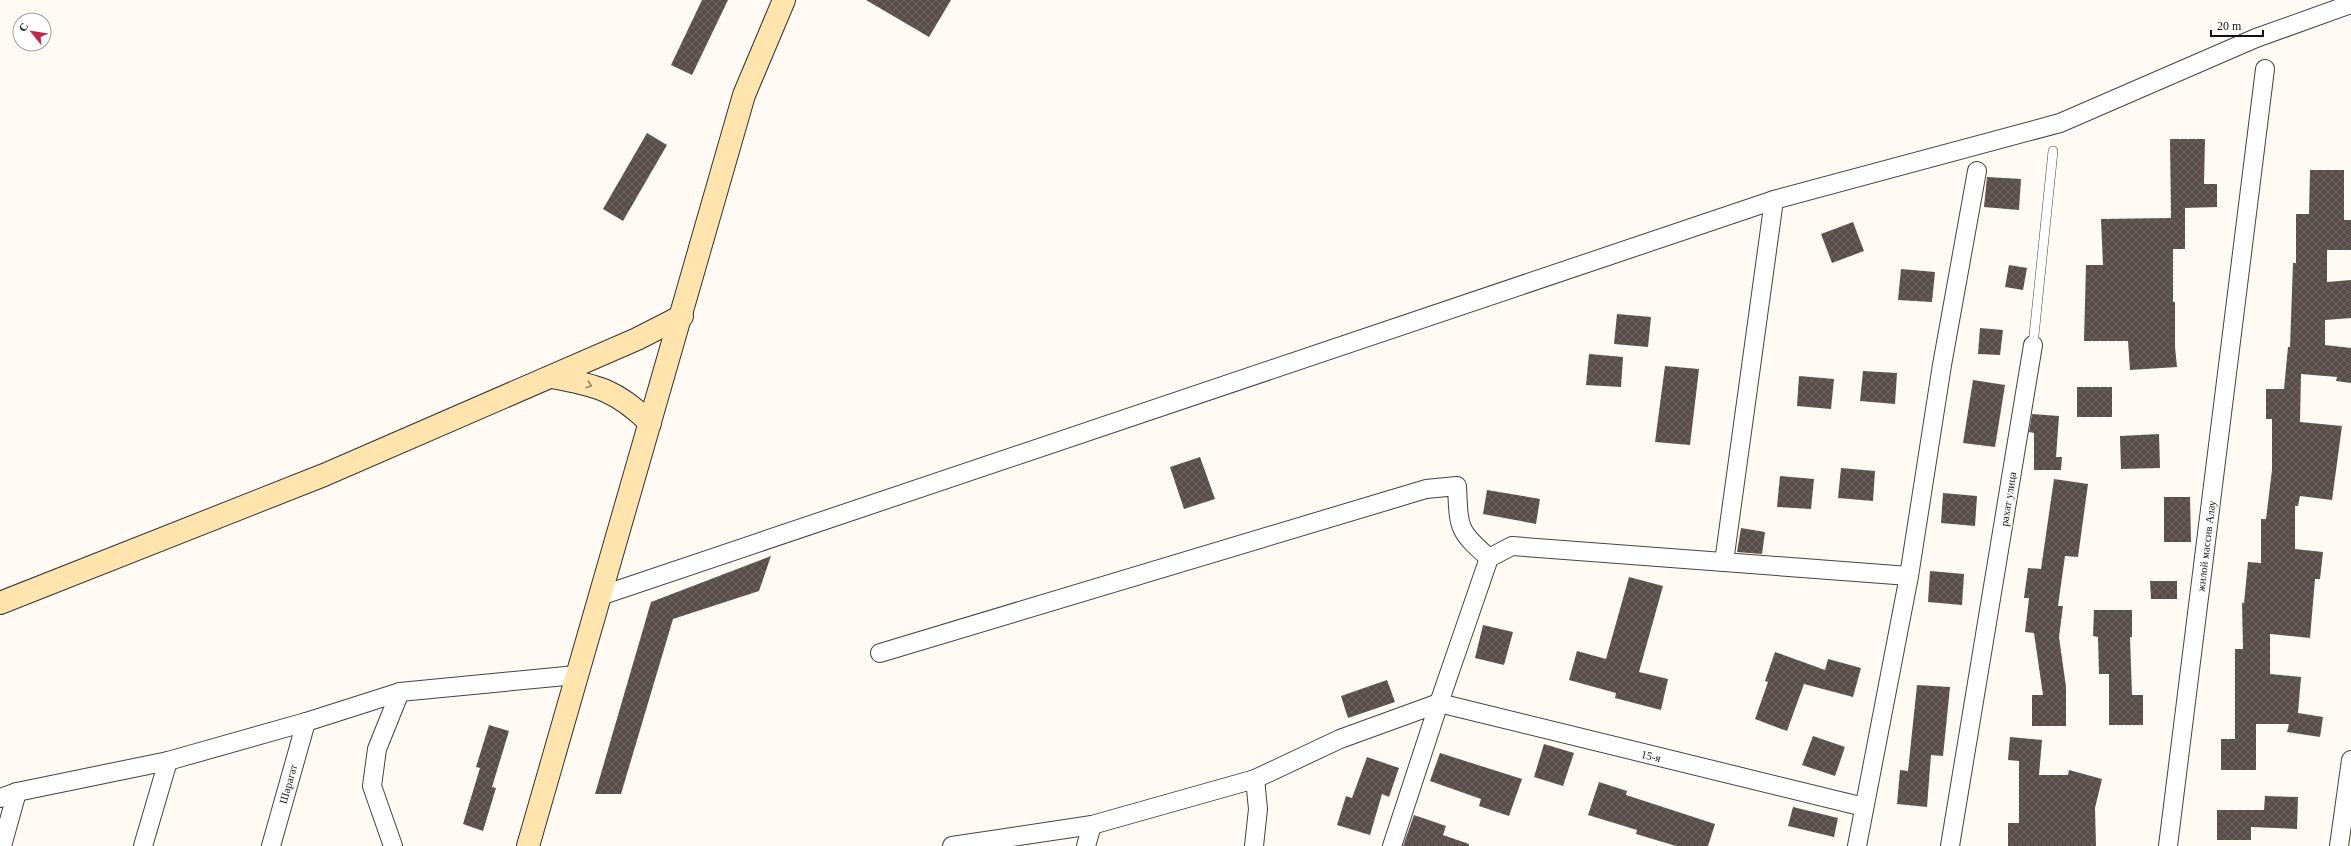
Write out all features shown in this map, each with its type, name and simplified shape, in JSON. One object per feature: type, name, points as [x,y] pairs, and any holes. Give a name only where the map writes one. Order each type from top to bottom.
[{"type":"main road","points":[[528,846],[576,675],[682,316],[744,94],[784,0]]},
{"type":"main road","points":[[0,603],[316,478],[637,339],[682,316]]},
{"type":"main road","points":[[551,377],[581,382],[622,398],[650,423]]},
{"type":"street","points":[[600,596],[1774,200],[2060,123],[2256,38],[2351,4]]},
{"type":"street","name":"жилой массив Алау","points":[[2168,846],[2265,69]]},
{"type":"street","points":[[1857,846],[1909,576],[1942,365],[1977,171]]},
{"type":"street","points":[[1724,562],[1774,200]]},
{"type":"street","name":"рахат улица","points":[[1950,846],[2033,345]]},
{"type":"street","points":[[880,653],[1426,489],[1457,486],[1459,522],[1467,538],[1489,558]]},
{"type":"street","points":[[1392,846],[1489,558],[1512,546],[1909,576]]},
{"type":"street","points":[[0,798],[17,792],[168,761],[306,722],[400,692],[576,675]]},
{"type":"street","points":[[393,846],[372,786],[377,749],[400,692]]},
{"type":"street","points":[[952,846],[1092,824],[1255,778],[1340,739],[1439,703]]},
{"type":"street","name":"15-я","points":[[1439,703],[1864,807]]},
{"type":"street","name":"Шарагат","points":[[271,846],[306,722]]},
{"type":"street","points":[[2339,846],[2351,760]]},
{"type":"street","points":[[143,846],[168,761]]},
{"type":"street","points":[[1254,846],[1258,808],[1255,778]]},
{"type":"street","points":[[2,846],[17,792]]},
{"type":"street","points":[[1086,846],[1092,824]]},
{"type":"lane","name":"рахат улица","points":[[2033,345],[2053,151]]},
{"type":"building","points":[[702,0],[728,0],[692,75],[671,65]]},
{"type":"building","points":[[866,0],[951,0],[929,37]]},
{"type":"building","points":[[647,133],[667,145],[623,221],[603,209]]},
{"type":"building","points":[[2170,139],[2205,139],[2204,184],[2217,184],[2217,207],[2185,208],[2185,249],[2173,249],[2173,302],[2175,302],[2175,347],[2177,367],[2130,370],[2128,341],[2084,341],[2086,265],[2103,265],[2101,219],[2171,218]]},
{"type":"building","points":[[2310,170],[2344,170],[2344,220],[2351,220],[2351,250],[2327,250],[2327,282],[2351,280],[2351,318],[2325,320],[2325,345],[2351,348],[2351,383],[2336,381],[2337,377],[2301,374],[2300,422],[2342,426],[2332,500],[2300,496],[2298,506],[2295,506],[2295,549],[2323,552],[2320,579],[2315,579],[2310,638],[2270,634],[2270,674],[2301,677],[2298,713],[2323,717],[2320,737],[2287,732],[2289,724],[2256,724],[2256,770],[2221,770],[2221,739],[2235,739],[2235,649],[2243,649],[2242,603],[2244,603],[2248,562],[2261,563],[2261,519],[2266,519],[2272,470],[2272,419],[2266,419],[2266,389],[2284,389],[2288,347],[2290,347],[2293,263],[2296,263],[2296,214],[2309,214]]},
{"type":"building","points":[[1987,177],[2021,179],[2019,210],[1984,207]]},
{"type":"building","points":[[1853,222],[1864,251],[1832,263],[1821,234]]},
{"type":"building","points":[[2009,265],[2027,268],[2023,290],[2005,287]]},
{"type":"building","points":[[1901,269],[1935,272],[1932,302],[1898,300]]},
{"type":"building","points":[[1617,314],[1651,317],[1648,347],[1614,344]]},
{"type":"building","points":[[1980,328],[2003,330],[2000,355],[1978,354]]},
{"type":"building","points":[[1589,354],[1623,357],[1621,387],[1586,385]]},
{"type":"building","points":[[1665,366],[1699,369],[1690,445],[1655,442]]},
{"type":"building","points":[[1863,371],[1897,373],[1895,404],[1860,401]]},
{"type":"building","points":[[1799,376],[1834,379],[1831,409],[1797,406]]},
{"type":"building","points":[[1973,380],[2005,385],[1995,447],[1963,443]]},
{"type":"building","points":[[2077,387],[2112,387],[2112,417],[2077,417]]},
{"type":"building","points":[[2032,414],[2059,416],[2056,457],[2062,457],[2061,470],[2034,470],[2034,433],[2029,432]]},
{"type":"building","points":[[2159,434],[2160,468],[2121,469],[2120,436]]},
{"type":"building","points":[[1200,457],[1215,499],[1184,509],[1170,467]]},
{"type":"building","points":[[1841,468],[1875,471],[1873,501],[1838,498]]},
{"type":"building","points":[[1780,476],[1814,479],[1811,509],[1777,507]]},
{"type":"building","points":[[2054,479],[2088,484],[2078,557],[2065,556],[2058,606],[2063,606],[2059,637],[2066,687],[2066,726],[2032,726],[2032,695],[2043,695],[2034,633],[2025,632],[2029,598],[2024,598],[2028,568],[2041,569]]},
{"type":"building","points":[[1487,490],[1540,499],[1536,524],[1483,514]]},
{"type":"building","points":[[1943,493],[1977,496],[1975,526],[1941,523]]},
{"type":"building","points":[[2164,497],[2190,497],[2191,542],[2164,542]]},
{"type":"building","points":[[1741,528],[1765,532],[1762,554],[1737,552]]},
{"type":"building","points":[[771,556],[759,591],[673,619],[621,794],[595,794],[651,602]]},
{"type":"building","points":[[1930,571],[1964,574],[1962,605],[1928,602]]},
{"type":"building","points":[[1629,577],[1663,586],[1639,672],[1668,679],[1661,710],[1615,698],[1616,693],[1569,680],[1577,651],[1606,659]]},
{"type":"building","points":[[2150,581],[2177,581],[2177,599],[2151,599]]},
{"type":"building","points":[[2094,610],[2132,610],[2132,637],[2130,637],[2132,695],[2143,695],[2143,725],[2109,725],[2109,674],[2099,674],[2098,637],[2093,636]]},
{"type":"building","points":[[1483,625],[1513,632],[1504,665],[1475,658]]},
{"type":"building","points":[[1775,652],[1825,670],[1828,659],[1861,668],[1853,697],[1804,684],[1787,731],[1755,719],[1768,682],[1765,681]]},
{"type":"building","points":[[1387,680],[1395,702],[1348,718],[1341,696]]},
{"type":"building","points":[[1917,685],[1950,687],[1943,756],[1931,755],[1927,807],[1897,804],[1900,770],[1908,771]]},
{"type":"building","points":[[489,725],[509,731],[492,787],[496,788],[483,831],[463,824],[480,768],[476,767]]},
{"type":"building","points":[[1813,736],[1845,747],[1835,776],[1802,765]]},
{"type":"building","points":[[2010,737],[2042,740],[2039,775],[2068,775],[2069,770],[2102,779],[2095,808],[2096,846],[2008,846],[2008,823],[2019,823],[2019,761],[2008,760]]},
{"type":"building","points":[[1544,744],[1574,753],[1563,786],[1534,777]]},
{"type":"building","points":[[1440,753],[1522,779],[1509,816],[1479,806],[1481,799],[1430,781]]},
{"type":"building","points":[[1367,757],[1399,768],[1389,797],[1382,794],[1370,835],[1337,825],[1346,796],[1352,798]]},
{"type":"building","points":[[1599,782],[1627,791],[1626,795],[1715,824],[1708,846],[1676,846],[1636,834],[1637,830],[1588,815]]},
{"type":"building","points":[[2265,796],[2298,797],[2297,829],[2251,827],[2251,840],[2217,840],[2217,810],[2264,810]]},
{"type":"building","points":[[1793,807],[1838,818],[1834,837],[1788,826]]},
{"type":"building","points":[[1414,815],[1446,826],[1443,835],[1469,844],[1469,846],[1403,846]]}]
